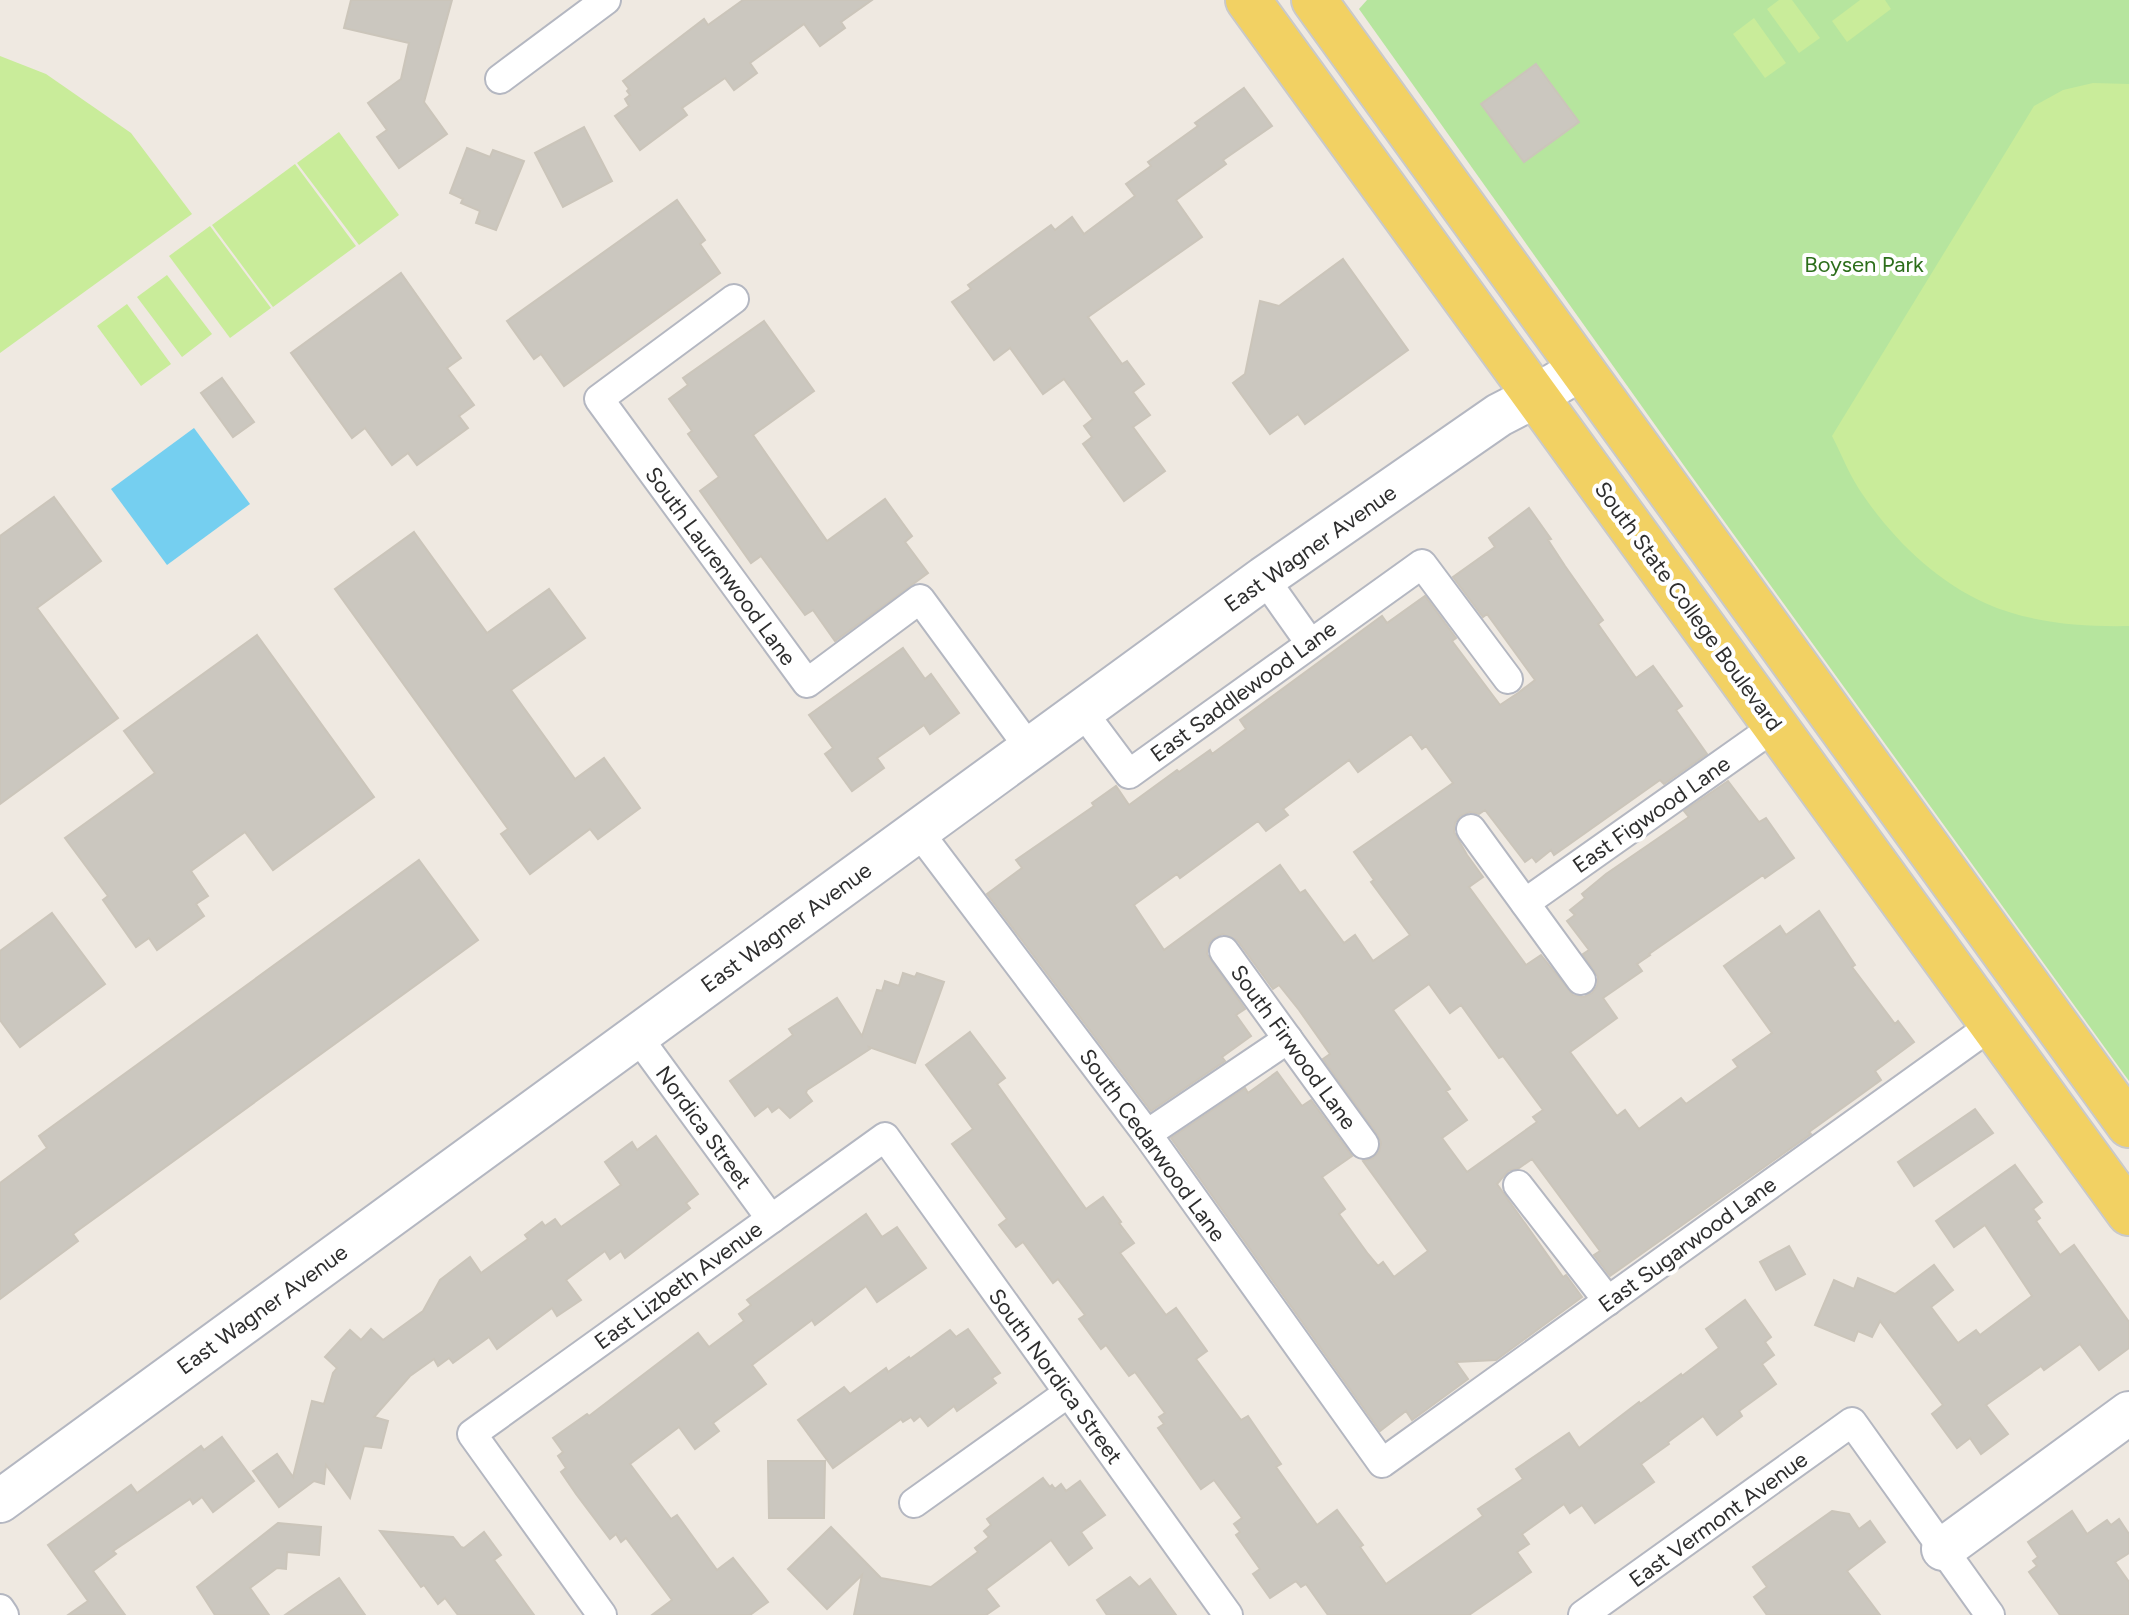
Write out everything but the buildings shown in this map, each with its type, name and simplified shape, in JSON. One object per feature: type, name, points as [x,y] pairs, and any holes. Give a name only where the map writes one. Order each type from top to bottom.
[{"type":"main road","name":"South State College Boulevard","points":[[1248,0],[2129,1213]]},
{"type":"main road","points":[[1314,0],[2129,1125]]},
{"type":"street","points":[[500,79],[606,0]]},
{"type":"street","name":"South Laurenwood Lane","points":[[734,299],[599,399],[807,683],[920,599],[1030,749]]},
{"type":"street","name":"East Wagner Avenue","points":[[0,1501],[1264,578],[1499,415],[1581,369]]},
{"type":"street","name":"East Saddlewood Lane","points":[[1082,711],[1129,774],[1422,564],[1508,679]]},
{"type":"street","points":[[1264,578],[1310,643]]},
{"type":"street","name":"East Figwood Lane","points":[[1525,903],[1777,725]]},
{"type":"street","points":[[1471,829],[1581,980]]},
{"type":"street","name":"South Cedarwood Lane","points":[[918,831],[1147,1134],[1382,1463]]},
{"type":"street","name":"South Firwood Lane","points":[[1224,951],[1364,1144]]},
{"type":"street","name":"East Sugarwood Lane","points":[[1382,1463],[1992,1025]]},
{"type":"street","name":"Nordica Street","points":[[637,1036],[771,1219]]},
{"type":"street","points":[[1147,1134],[1288,1039]]},
{"type":"street","name":"East Lizbeth Avenue","points":[[602,1615],[472,1434],[885,1137]]},
{"type":"street","name":"South Nordica Street","points":[[885,1137],[1228,1615]]},
{"type":"street","points":[[1518,1185],[1608,1301]]},
{"type":"street","points":[[914,1503],[1068,1393]]},
{"type":"street","points":[[1990,1615],[1943,1549],[2129,1413]]},
{"type":"street","name":"East Vermont Avenue","points":[[1583,1615],[1852,1422],[1943,1549]]},
{"type":"street","points":[[0,1609],[4,1615]]},
{"type":"green space","name":"Boysen Park","points":[[1367,0],[2129,0],[2129,1081],[1690,474],[1359,9]]},
{"type":"green space","points":[[1779,0],[1792,0],[1820,38],[1799,53],[1767,9]]},
{"type":"green space","points":[[1860,0],[1885,0],[1891,9],[1847,42],[1832,21]]},
{"type":"green space","points":[[1754,18],[1786,63],[1765,78],[1733,34]]},
{"type":"green space","points":[[0,56],[46,74],[131,133],[192,214],[0,353]]},
{"type":"green space","points":[[2093,83],[2129,84],[2129,626],[2093,626],[2019,615],[1985,603],[1949,583],[1902,543],[1875,511],[1854,481],[1832,436],[2034,106],[2063,90]]},
{"type":"green space","points":[[339,132],[399,215],[359,245],[297,163]]},
{"type":"green space","points":[[295,164],[356,246],[273,307],[212,225]]},
{"type":"green space","points":[[210,226],[271,308],[230,338],[169,256]]},
{"type":"green space","points":[[167,275],[212,334],[182,357],[137,297]]},
{"type":"green space","points":[[127,304],[171,364],[141,386],[97,326]]},
{"type":"water","points":[[194,428],[250,504],[167,565],[111,489]]}]
